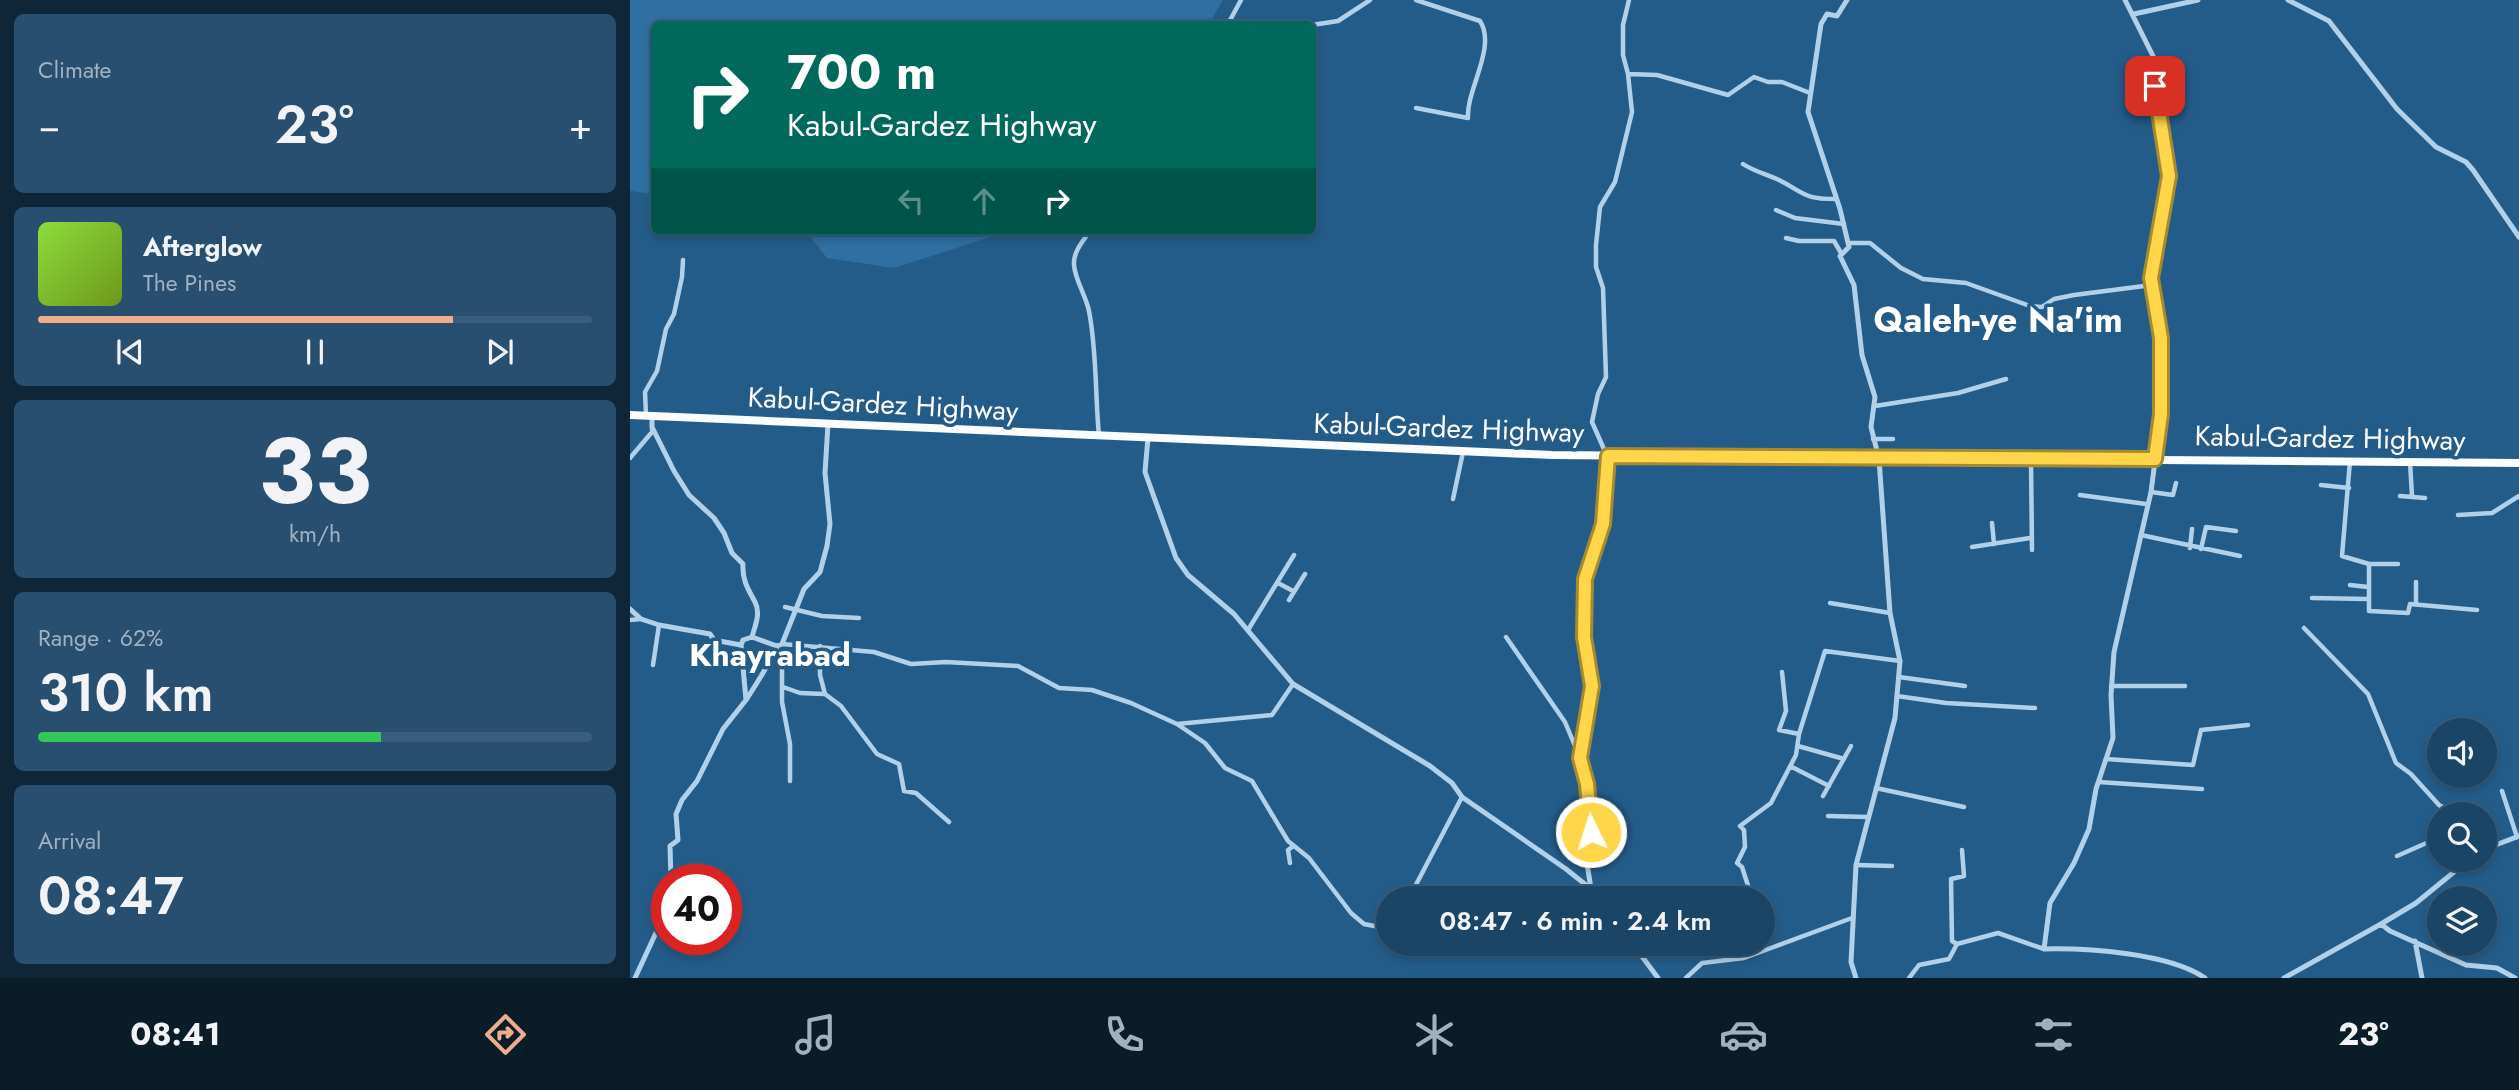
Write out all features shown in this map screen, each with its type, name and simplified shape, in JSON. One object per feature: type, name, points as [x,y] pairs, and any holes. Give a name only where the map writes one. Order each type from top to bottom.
[{"type":"highway","name":"Kabul-Gardez Highway","points":[[630,415],[1608,456],[2519,463]]},
{"type":"street","points":[[1230,21],[1241,0]]},
{"type":"street","points":[[1316,24],[1338,21],[1370,0]]},
{"type":"street","points":[[1416,0],[1480,21],[1485,28],[1482,62],[1469,100],[1468,118],[1416,108]]},
{"type":"street","points":[[1580,758],[1592,686],[1584,637],[1585,579],[1603,524],[1608,456],[1592,422],[1598,394],[1606,377],[1603,288],[1596,267],[1596,245],[1600,206],[1615,182],[1632,112],[1623,55],[1623,25],[1629,0]]},
{"type":"street","points":[[1841,253],[1849,247],[1844,224],[1808,112],[1821,24],[1827,14],[1837,16],[1847,0]]},
{"type":"street","points":[[2044,948],[2050,903],[2074,863],[2089,829],[2099,782],[2113,738],[2111,686],[2115,652],[2146,504],[2151,492],[2161,414],[2161,338],[2152,285],[2169,176],[2154,58],[2125,0]]},
{"type":"street","points":[[2134,14],[2199,0]]},
{"type":"street","points":[[2288,0],[2329,21],[2397,109],[2436,148],[2466,162],[2519,237]]},
{"type":"street","points":[[1628,74],[1657,75],[1728,95],[1754,77],[1768,82],[1782,82],[1810,93]]},
{"type":"street","points":[[1743,164],[1760,175],[1777,179],[1809,199],[1835,199]]},
{"type":"street","points":[[1776,210],[1796,218],[1844,224]]},
{"type":"street","points":[[1087,235],[1075,253],[1074,265],[1089,312],[1097,372],[1095,397],[1099,436]]},
{"type":"street","points":[[1786,238],[1799,241],[1834,241],[1841,253],[1847,276],[1854,285],[1862,355],[1875,406],[1872,439],[1879,459],[1891,613],[1900,661],[1895,718],[1856,864],[1851,962],[1856,978]]},
{"type":"street","points":[[1848,243],[1870,243],[1901,268],[1923,279],[1966,283],[2030,306],[2042,307],[2054,299],[2074,295],[2152,285]]},
{"type":"street","points":[[683,260],[674,314],[666,329],[657,371],[645,392],[649,416],[652,427],[689,495],[714,518],[732,553],[743,564],[745,587],[755,603],[757,613],[752,637]]},
{"type":"street","points":[[1875,406],[1958,393],[2006,379]]},
{"type":"street","points":[[671,864],[670,846],[678,840],[676,825],[679,808],[688,789],[697,781],[723,729],[746,700],[766,664],[776,654],[804,589],[820,572],[830,524],[825,473],[828,424]]},
{"type":"street","points":[[630,458],[652,432],[652,427]]},
{"type":"street","points":[[1148,438],[1145,472],[1176,558],[1188,575],[1248,630],[1293,684],[1430,766],[1452,783],[1462,797],[1587,886]]},
{"type":"street","points":[[1872,439],[1894,439]]},
{"type":"street","points":[[1453,499],[1463,452]]},
{"type":"street","points":[[2031,460],[2032,550]]},
{"type":"street","points":[[2350,460],[2342,556],[2370,564],[2398,564]]},
{"type":"street","points":[[2410,461],[2412,496]]},
{"type":"street","points":[[2151,492],[2173,495],[2176,483]]},
{"type":"street","points":[[2321,485],[2349,488]]},
{"type":"street","points":[[2080,495],[2146,504]]},
{"type":"street","points":[[2400,496],[2426,498]]},
{"type":"street","points":[[2458,515],[2492,513],[2519,496]]},
{"type":"street","points":[[1992,523],[1994,544]]},
{"type":"street","points":[[2201,550],[2206,527],[2236,531]]},
{"type":"street","points":[[2190,548],[2192,529]]},
{"type":"street","points":[[2140,535],[2190,548],[2240,556]]},
{"type":"street","points":[[1972,547],[2030,538]]},
{"type":"street","points":[[1248,630],[1294,555]]},
{"type":"street","points":[[2370,564],[2369,611],[2408,613],[2410,604],[2477,610]]},
{"type":"street","points":[[1289,600],[1305,574]]},
{"type":"street","points":[[2416,582],[2416,604]]},
{"type":"street","points":[[1278,583],[1293,591]]},
{"type":"street","points":[[2350,585],[2368,587]]},
{"type":"street","points":[[2312,598],[2368,599]]},
{"type":"street","points":[[1830,603],[1891,613]]},
{"type":"street","points":[[785,607],[822,616],[859,618]]},
{"type":"street","points":[[630,609],[641,619]]},
{"type":"street","points":[[630,620],[641,619],[710,634],[715,640],[741,645]]},
{"type":"street","points":[[653,665],[659,625]]},
{"type":"street","points":[[2304,628],[2368,694],[2396,762],[2436,802]]},
{"type":"street","points":[[746,700],[741,645],[743,639],[752,637],[779,645],[820,646],[885,654],[911,664],[946,662],[1018,666],[1059,688],[1092,690],[1131,703],[1177,724],[1205,743],[1224,768],[1252,781],[1283,836],[1296,849]]},
{"type":"street","points":[[1506,637],[1565,722],[1580,758],[1588,796],[1591,832],[1586,857],[1591,886]]},
{"type":"street","points":[[820,646],[820,676],[825,694]]},
{"type":"street","points":[[1748,886],[1742,867],[1737,863],[1745,847],[1744,830],[1740,826],[1771,803],[1790,766],[1825,651],[1900,661]]},
{"type":"street","points":[[776,654],[782,657],[790,781]]},
{"type":"street","points":[[1782,672],[1786,711],[1779,730],[1799,734]]},
{"type":"street","points":[[1899,677],[1965,686]]},
{"type":"street","points":[[1177,724],[1272,715],[1293,684]]},
{"type":"street","points":[[2111,686],[2185,686]]},
{"type":"street","points":[[783,687],[800,693],[825,694],[841,706],[877,754],[899,764],[904,791],[916,793],[949,822]]},
{"type":"street","points":[[1897,696],[1946,704],[2035,708]]},
{"type":"street","points":[[2106,760],[2193,765],[2201,730],[2248,726]]},
{"type":"street","points":[[1798,746],[1844,759]]},
{"type":"street","points":[[1823,796],[1851,746]]},
{"type":"street","points":[[1790,766],[1829,786]]},
{"type":"street","points":[[2099,782],[2202,789]]},
{"type":"street","points":[[1876,788],[1964,807]]},
{"type":"street","points":[[2497,845],[2518,837],[2502,791]]},
{"type":"street","points":[[1415,886],[1462,797]]},
{"type":"street","points":[[1828,816],[1868,817]]},
{"type":"street","points":[[2397,856],[2427,843]]},
{"type":"street","points":[[1290,863],[1288,850],[1291,846],[1308,858],[1342,902],[1364,924],[1376,926]]},
{"type":"street","points":[[1962,850],[1964,876],[1951,879],[1952,941],[1957,944],[1998,933],[2044,948],[2072,948],[2168,963],[2205,978]]},
{"type":"street","points":[[1856,864],[1892,866]]},
{"type":"street","points":[[2284,978],[2416,903],[2454,872]]},
{"type":"street","points":[[1775,945],[1852,918]]},
{"type":"street","points":[[2381,924],[2390,932],[2466,965],[2497,968],[2515,978]]},
{"type":"street","points":[[2414,941],[2422,978]]},
{"type":"street","points":[[635,978],[651,944]]},
{"type":"street","points":[[1909,978],[1919,965],[1950,959],[1957,944]]},
{"type":"street","points":[[1642,956],[1658,978]]},
{"type":"street","points":[[1685,978],[1702,963],[1748,956]]},
{"type":"shaded area","points":[[630,0],[1223,0],[1211,21],[651,21],[651,194],[630,191]]},
{"type":"shaded area","points":[[809,235],[997,235],[894,268],[827,258]]},
{"type":"district","name":"Qaleh-ye Na'im","points":[[1998,320]]},
{"type":"district","name":"Khayrabad","points":[[770,655]]},
{"type":"route","points":[[1591,832],[1587,784],[1580,758],[1592,696],[1592,680],[1584,637],[1585,579],[1603,524],[1608,456],[2155,459],[2155,443],[2161,414],[2161,338],[2151,278],[2164,218],[2163,204],[2169,176],[2168,150],[2155,86]]}]
